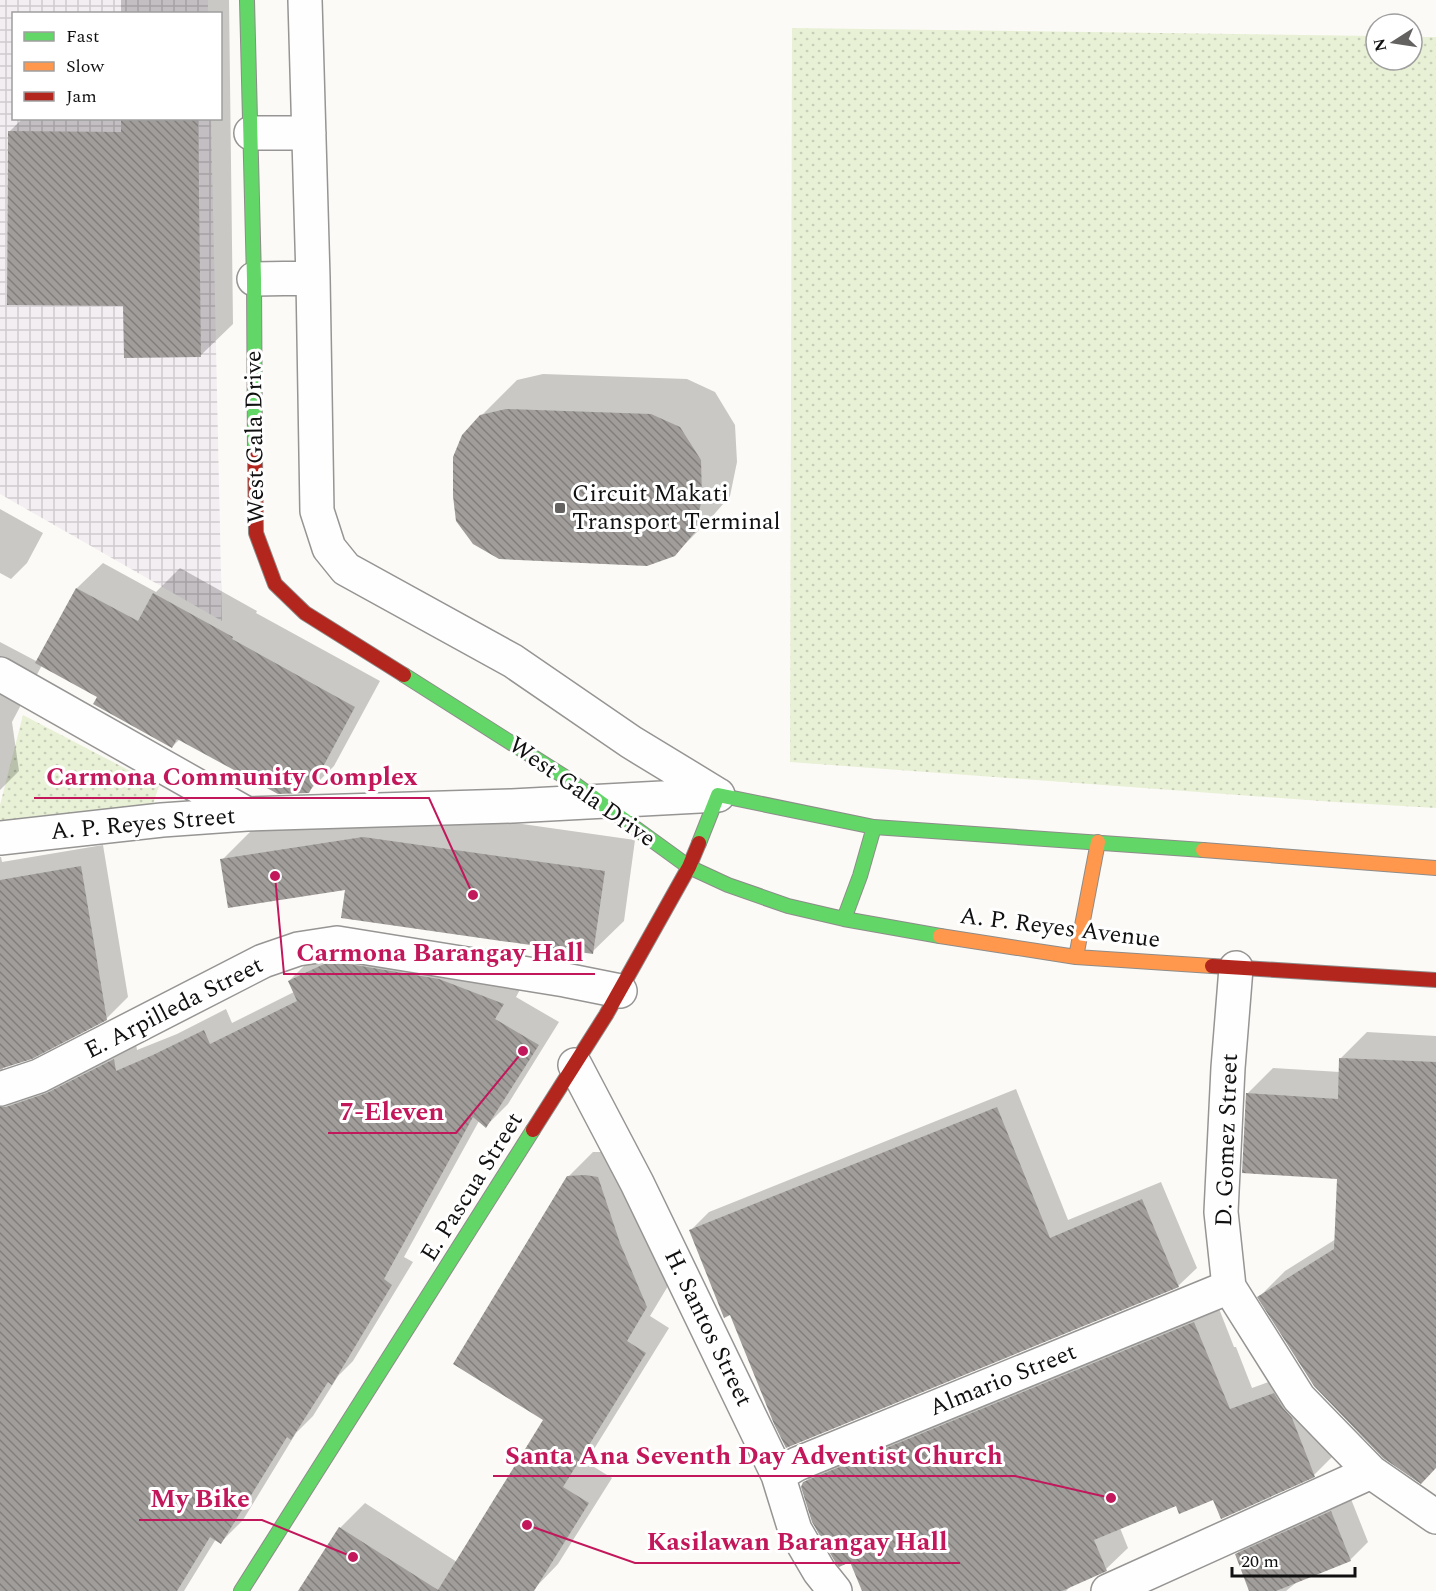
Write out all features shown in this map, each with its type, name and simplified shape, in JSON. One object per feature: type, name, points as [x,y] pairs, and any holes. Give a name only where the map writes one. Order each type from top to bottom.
[{"type":"street","name":"West Gala Drive","points":[[247,0],[254,279],[256,533],[275,584],[305,613],[565,777],[688,867]]},
{"type":"street","points":[[305,0],[317,511],[329,548],[346,569],[513,661],[631,742],[718,795],[874,827],[1436,868]]},
{"type":"street","points":[[251,133],[309,133]]},
{"type":"street","points":[[254,279],[313,278]]},
{"type":"street","points":[[0,674],[247,814]]},
{"type":"street","name":"A. P. Reyes Street","points":[[0,838],[162,820],[247,814],[600,802],[718,795]]},
{"type":"street","name":"E. Pascua Street","points":[[241,1591],[613,1003],[688,867],[718,795]]},
{"type":"street","points":[[844,920],[874,827]]},
{"type":"street","points":[[1076,957],[1098,842]]},
{"type":"street","name":"A. P. Reyes Avenue","points":[[688,867],[728,885],[788,906],[844,920],[962,940],[1076,957],[1436,980]]},
{"type":"street","name":"E. Arpilleda Street","points":[[0,1089],[39,1076],[263,961],[298,949],[336,943],[565,980],[613,1003]]},
{"type":"street","name":"D. Gomez Street","points":[[1236,968],[1228,1068],[1221,1212],[1229,1287],[1299,1398],[1371,1472],[1436,1517]]},
{"type":"street","name":"H. Santos Street","points":[[575,1065],[638,1182],[778,1474],[795,1530],[819,1571],[835,1591]]},
{"type":"street","name":"Almario Street","points":[[778,1474],[797,1464],[1229,1287]]},
{"type":"street","points":[[1108,1591],[1371,1472]]},
{"type":"shaded area","points":[[0,0],[208,0],[208,12],[12,12],[12,120],[211,120],[222,621],[0,494]]},
{"type":"green space","points":[[792,28],[1364,36],[1364,72],[1424,72],[1424,37],[1436,37],[1436,808],[790,762]]},
{"type":"green space","points":[[23,715],[159,786],[151,810],[0,821],[0,805]]},
{"type":"building","points":[[121,120],[198,120],[201,357],[124,358],[123,306],[7,305],[8,131],[121,132]]},
{"type":"building","points":[[506,409],[651,414],[680,427],[701,460],[702,498],[695,532],[675,556],[647,566],[499,559],[473,544],[456,521],[453,496],[453,457],[462,435],[480,415]]},
{"type":"building","points":[[76,588],[138,621],[153,593],[355,707],[309,793],[278,794],[177,739],[172,748],[93,704],[97,697],[35,663]]},
{"type":"building","points":[[363,837],[605,871],[593,954],[341,918],[345,890],[228,908],[220,859]]},
{"type":"building","points":[[81,866],[107,1020],[32,1059],[0,1069],[0,880]]},
{"type":"building","points":[[337,962],[439,979],[504,1004],[495,1019],[539,1045],[486,1128],[473,1117],[384,1279],[392,1285],[332,1385],[328,1382],[291,1440],[287,1437],[221,1544],[210,1537],[177,1591],[0,1591],[0,1107],[47,1093],[114,1059],[116,1071],[204,1030],[210,1044],[297,1001],[288,981],[324,964]]},
{"type":"building","points":[[1339,1058],[1436,1062],[1436,1468],[1421,1484],[1383,1458],[1314,1386],[1257,1297],[1334,1249],[1337,1179],[1242,1173],[1246,1093],[1338,1099]]},
{"type":"building","points":[[997,1107],[1050,1238],[1142,1199],[1179,1287],[786,1448],[730,1315],[724,1318],[689,1230]]},
{"type":"building","points":[[567,1176],[598,1177],[620,1243],[647,1307],[627,1341],[646,1353],[563,1487],[589,1503],[534,1591],[298,1591],[339,1527],[438,1590],[543,1420],[453,1364]]},
{"type":"building","points":[[1194,1322],[1230,1409],[1274,1393],[1292,1418],[1315,1477],[1221,1519],[1213,1500],[1179,1514],[1176,1506],[1094,1540],[1107,1571],[1062,1591],[862,1591],[850,1562],[839,1567],[834,1560],[812,1522],[801,1487],[803,1482]]},
{"type":"building","points":[[1331,1511],[1351,1561],[1276,1591],[1249,1591],[1235,1554]]},
{"type":"traffic: fast","points":[[247,0],[254,279],[255,456]]},
{"type":"traffic: fast","points":[[404,675],[565,777],[689,867],[728,885],[788,906],[844,919],[940,936]]},
{"type":"traffic: fast","points":[[699,843],[718,795],[874,827],[1203,850]]},
{"type":"traffic: fast","points":[[844,919],[860,876],[874,827]]},
{"type":"traffic: fast","points":[[241,1591],[533,1130]]},
{"type":"traffic: slow","points":[[1076,957],[1098,842]]},
{"type":"traffic: slow","points":[[1203,850],[1436,868]]},
{"type":"traffic: slow","points":[[940,936],[1076,957],[1212,966]]},
{"type":"traffic: jam","points":[[255,456],[256,533],[275,584],[305,613],[404,675]]},
{"type":"traffic: jam","points":[[533,1130],[606,1015],[689,867],[699,843]]},
{"type":"traffic: jam","points":[[1212,966],[1436,980]]},
{"type":"place","name":"Circuit Makati Transport Terminal","points":[[560,508]]},
{"type":"place","name":"Carmona Barangay Hall","points":[[275,876]]},
{"type":"place","name":"Carmona Community Complex","points":[[473,895]]},
{"type":"place","name":"7-Eleven","points":[[523,1051]]},
{"type":"place","name":"Santa Ana Seventh Day Adventist Church","points":[[1111,1498]]},
{"type":"place","name":"Kasilawan Barangay Hall","points":[[527,1525]]},
{"type":"place","name":"My Bike","points":[[353,1557]]}]
